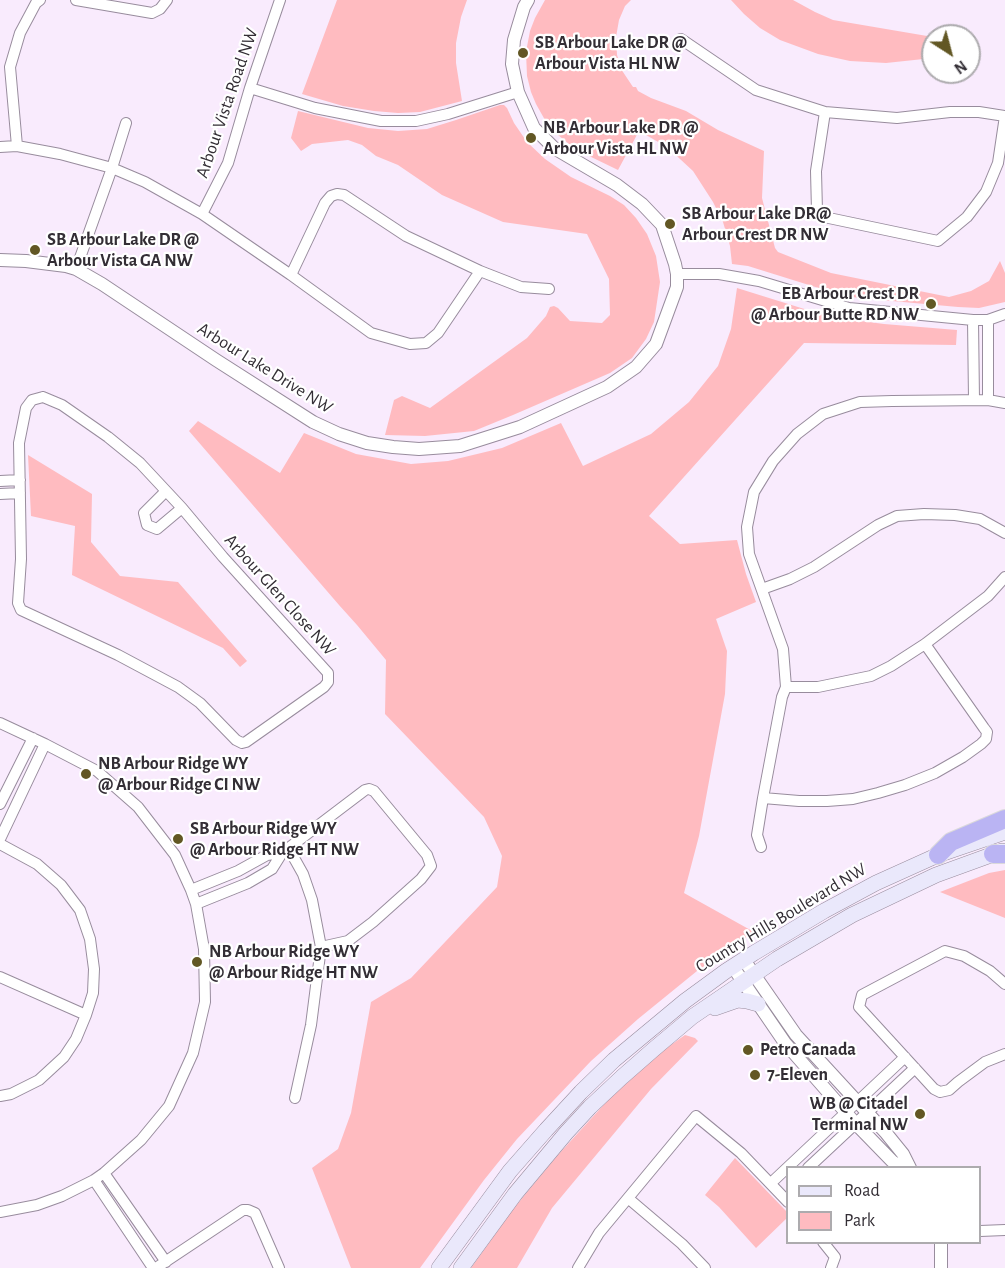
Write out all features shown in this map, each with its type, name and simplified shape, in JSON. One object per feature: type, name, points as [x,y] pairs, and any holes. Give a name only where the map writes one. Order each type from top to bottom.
[{"type":"highway","points":[[938,855],[951,842],[1005,819]]},
{"type":"main road","name":"Country Hills Boulevard NW","points":[[439,1268],[510,1171],[546,1130],[582,1092],[646,1033],[685,1001],[738,963],[824,911],[876,883],[938,855],[1005,832]]},
{"type":"main road","name":"Country Hills Boulevard NW","points":[[461,1268],[515,1194],[566,1133],[622,1077],[692,1017],[819,933],[886,897],[936,874],[1001,853]]},
{"type":"main road","points":[[692,1017],[738,1000],[758,1004]]},
{"type":"street","points":[[17,146],[10,67],[20,33],[36,3],[40,0]]},
{"type":"street","points":[[76,0],[152,13],[160,9],[167,0]]},
{"type":"street","name":"Arbour Vista Road NW","points":[[202,214],[228,163],[267,33],[280,0]]},
{"type":"street","name":"Arbour Lake Drive NW","points":[[0,260],[66,266],[76,270],[102,284],[313,422],[367,443],[418,449],[460,446],[520,427],[607,387],[636,367],[656,344],[668,314],[676,287],[677,274],[662,225],[642,204],[617,185],[555,148],[534,128],[518,92],[512,64],[514,40],[528,0]]},
{"type":"street","points":[[681,39],[756,90],[825,112],[897,118],[950,112],[979,112],[1005,116],[998,163],[986,192],[967,217],[938,241],[824,217],[817,211],[816,171],[825,112]]},
{"type":"street","points":[[250,88],[315,108],[381,121],[416,121],[448,114],[518,92]]},
{"type":"street","points":[[76,270],[126,123]]},
{"type":"street","points":[[0,147],[17,146],[60,154],[112,168],[145,182],[202,214],[371,333],[410,344],[426,343],[438,333],[480,271]]},
{"type":"street","points":[[291,275],[325,203],[331,196],[337,194],[344,195],[406,236],[480,271],[521,287],[549,289]]},
{"type":"street","points":[[677,274],[719,274],[759,281],[849,308],[973,320],[988,320],[1005,314]]},
{"type":"street","points":[[973,320],[974,400]]},
{"type":"street","points":[[988,320],[988,400]]},
{"type":"street","name":"Arbour Glen Close NW","points":[[43,397],[62,405],[108,437],[140,464],[166,491],[328,673],[328,682],[324,687],[246,742],[236,740],[200,703],[178,687],[21,610],[18,603],[21,559],[20,443],[26,408],[32,400],[43,397]]},
{"type":"street","points":[[761,847],[757,835],[782,697],[786,687],[783,649],[749,554],[747,528],[754,492],[773,461],[797,434],[823,414],[860,402],[988,400],[1005,403]]},
{"type":"street","points":[[0,481],[20,480]]},
{"type":"street","points":[[166,491],[144,513],[147,525],[157,529],[182,508]]},
{"type":"street","points":[[0,494],[20,493]]},
{"type":"street","points":[[762,589],[814,567],[878,525],[897,516],[955,515],[980,519],[1005,533]]},
{"type":"street","points":[[786,687],[818,687],[872,676],[925,644],[988,596],[1005,577]]},
{"type":"street","points":[[763,798],[827,801],[853,799],[878,793],[935,773],[981,744],[986,739],[987,732],[925,644]]},
{"type":"street","points":[[0,723],[97,771],[138,807],[175,855],[196,904],[204,949],[205,1002],[193,1053],[169,1106],[141,1140],[94,1180],[37,1205],[0,1212]]},
{"type":"street","points":[[0,804],[33,738]]},
{"type":"street","points":[[0,1096],[11,1094],[39,1080],[64,1057],[76,1039],[93,993],[94,969],[90,939],[80,910],[61,885],[37,864],[0,842],[45,744]]},
{"type":"street","points":[[196,904],[248,883],[272,869],[286,851],[369,789],[374,791],[428,855],[431,866],[373,922],[348,940],[321,946]]},
{"type":"street","points":[[191,890],[238,871],[267,855],[286,851]]},
{"type":"street","points":[[286,851],[303,874],[312,900],[321,946],[311,1025],[295,1098]]},
{"type":"street","points":[[1005,984],[990,971],[964,956],[945,951],[862,995],[859,1008],[934,1089],[940,1092],[949,1090],[985,1062],[1005,1054]]},
{"type":"street","points":[[738,963],[796,1035],[868,1112],[903,1154],[909,1166]]},
{"type":"street","points":[[0,977],[86,1015]]},
{"type":"street","points":[[748,978],[758,1004],[785,1043],[856,1124],[892,1161],[901,1166]]},
{"type":"street","points":[[789,1166],[905,1057]]},
{"type":"street","points":[[809,1166],[915,1068]]},
{"type":"street","points":[[578,1268],[599,1233],[696,1116],[785,1193]]},
{"type":"street","points":[[771,1183],[786,1169]]},
{"type":"street","points":[[104,1173],[166,1262]]},
{"type":"street","points":[[94,1180],[154,1268],[243,1210],[255,1213],[279,1268]]},
{"type":"street","points":[[629,1199],[682,1244],[705,1268]]},
{"type":"street","points":[[981,1231],[1005,1230]]},
{"type":"street","points":[[825,1244],[835,1257],[831,1268]]},
{"type":"street","points":[[941,1244],[941,1268]]},
{"type":"green space","points":[[337,0],[467,0],[456,43],[456,63],[462,101],[420,112],[398,113],[343,106],[302,94]]},
{"type":"green space","points":[[545,0],[631,0],[625,6],[619,20],[616,37],[617,55],[623,72],[638,91],[686,111],[718,130],[764,151],[762,198],[778,252],[831,273],[949,297],[971,291],[989,281],[1000,261],[1005,273],[1005,302],[979,308],[859,298],[841,295],[748,266],[732,264],[730,246],[723,222],[713,202],[693,171],[667,147],[639,131],[618,170],[569,144],[545,120],[531,92],[527,76],[526,52],[530,31]]},
{"type":"green space","points":[[731,0],[793,0],[833,20],[921,35],[921,59],[886,63],[850,61],[818,54],[780,40],[760,28]]},
{"type":"green space","points":[[500,105],[507,108],[527,142],[545,159],[571,177],[624,205],[636,218],[647,234],[656,256],[660,282],[654,322],[646,339],[632,358],[610,373],[513,415],[474,431],[425,436],[385,435],[394,400],[402,396],[430,408],[527,338],[546,316],[550,307],[558,308],[570,321],[602,323],[610,315],[609,279],[587,234],[503,222],[442,195],[398,165],[348,140],[312,144],[301,151],[291,138],[298,111],[368,128],[398,131],[427,129]]},
{"type":"green space","points":[[737,288],[830,317],[957,330],[956,345],[804,343],[649,516],[680,544],[737,540],[756,602],[716,619],[727,651],[725,694],[699,836],[684,893],[754,932],[697,971],[591,1061],[517,1139],[420,1268],[351,1268],[312,1168],[338,1149],[351,1113],[371,1002],[411,978],[497,887],[502,856],[484,817],[385,714],[386,660],[189,431],[198,421],[280,473],[304,433],[356,454],[411,464],[448,461],[502,448],[561,423],[583,466],[651,434],[689,402],[718,366],[731,329]]},
{"type":"green space","points":[[28,455],[92,494],[91,542],[120,576],[178,582],[247,661],[240,667],[223,648],[72,575],[75,526],[31,516]]},
{"type":"green space","points":[[1005,870],[1005,918],[940,892],[989,873]]},
{"type":"green space","points":[[685,1035],[698,1041],[651,1089],[552,1208],[517,1268],[471,1268],[514,1208],[609,1099],[661,1052]]},
{"type":"green space","points":[[735,1158],[786,1211],[786,1219],[756,1248],[705,1195]]},
{"type":"place","name":"SB Arbour Lake DR @ Arbour Vista HL NW","points":[[523,53]]},
{"type":"place","name":"NB Arbour Lake DR @ Arbour Vista HL NW","points":[[531,138]]},
{"type":"place","name":"SB Arbour Lake DR@ Arbour Crest DR NW","points":[[670,224]]},
{"type":"place","name":"SB Arbour Lake DR @ Arbour Vista GA NW","points":[[35,250]]},
{"type":"place","name":"EB Arbour Crest DR @ Arbour Butte RD NW","points":[[931,304]]},
{"type":"place","name":"NB Arbour Ridge WY @ Arbour Ridge CI NW","points":[[86,774]]},
{"type":"place","name":"SB Arbour Ridge WY @ Arbour Ridge HT NW","points":[[178,839]]},
{"type":"place","name":"NB Arbour Ridge WY @ Arbour Ridge HT NW","points":[[197,962]]},
{"type":"place","name":"Petro Canada","points":[[748,1050]]},
{"type":"place","name":"7-Eleven","points":[[755,1075]]},
{"type":"place","name":"WB @ Citadel Terminal NW","points":[[920,1114]]}]
